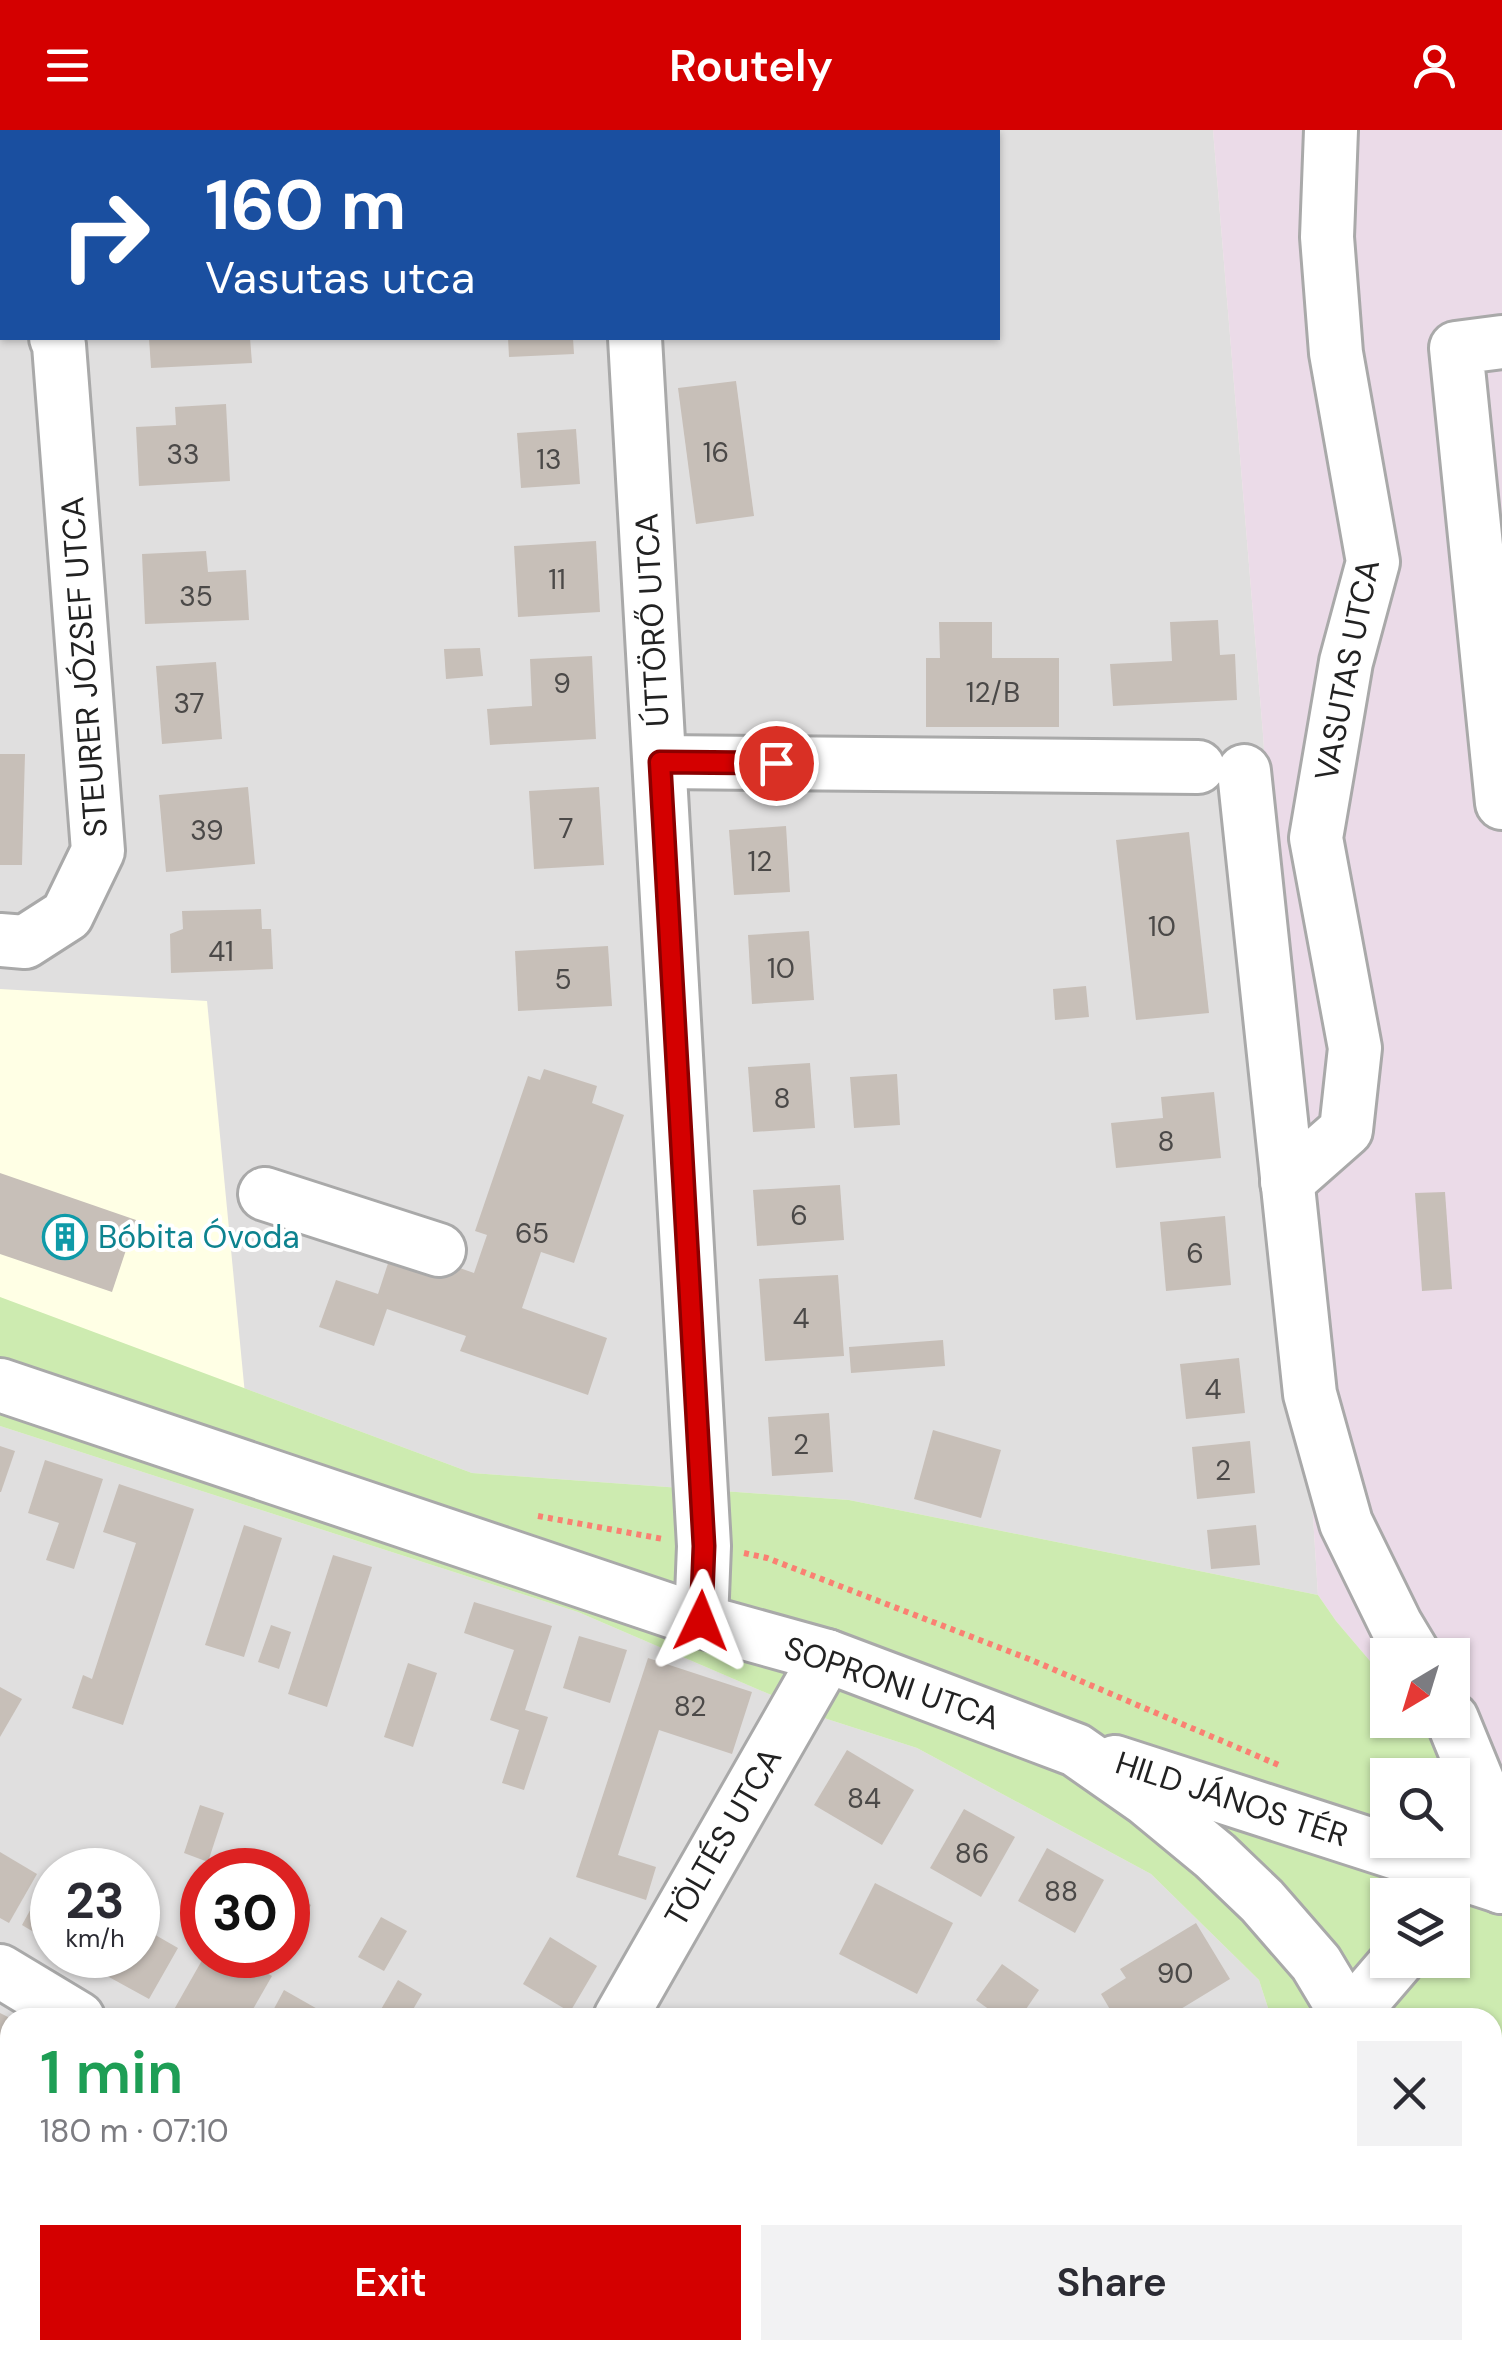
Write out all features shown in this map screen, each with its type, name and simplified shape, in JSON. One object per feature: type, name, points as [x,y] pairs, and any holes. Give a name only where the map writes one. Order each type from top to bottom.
[{"type":"street","name":"VASUTAS UTCA","points":[[1287,1182],[1346,1130],[1354,1048],[1316,838],[1346,662],[1373,562],[1336,353],[1327,237],[1331,130]]},
{"type":"street","name":"STEURER JÓZSEF UTCA","points":[[0,940],[25,942],[67,915],[98,851],[57,340]]},
{"type":"street","name":"ÚTTÖRŐ UTCA","points":[[635,340],[704,1546],[701,1621]]},
{"type":"street","points":[[1502,342],[1456,348],[1502,804]]},
{"type":"street","points":[[660,762],[1221,769],[1287,1182],[1310,1394],[1346,1523],[1404,1638]]},
{"type":"street","points":[[265,1194],[439,1250]]},
{"type":"street","name":"SOPRONI UTCA","points":[[0,1385],[701,1621],[827,1656],[1076,1750],[1188,1834],[1262,1901],[1316,1963],[1344,2008]]},
{"type":"street","name":"TÖLTÉS UTCA","points":[[626,2008],[827,1656]]},
{"type":"street","points":[[1460,1738],[1486,1802],[1502,1887],[1470,1902]]},
{"type":"street","name":"HILD JÁNOS TÉR","points":[[1076,1750],[1502,1887]]},
{"type":"street","points":[[0,1971],[61,2008]]},
{"type":"street","points":[[1357,2008],[1383,1978]]},
{"type":"path","points":[[704,1546],[767,1558],[1028,1658],[1284,1767]]},
{"type":"shaded area","points":[[1000,130],[1213,130],[1263,734],[1318,1595],[849,1500],[472,1473],[0,1297],[0,340],[1000,340]]},
{"type":"shaded area","points":[[1213,130],[1502,130],[1502,1831],[1470,1831],[1470,1758],[1446,1758],[1437,1738],[1470,1738],[1470,1638],[1370,1638],[1370,1661],[1318,1595],[1263,734]]},
{"type":"shaded area","points":[[0,989],[207,1001],[246,1405],[0,1327]]},
{"type":"shaded area","points":[[0,1426],[578,1612],[827,1719],[917,1748],[1151,1874],[1259,1980],[1268,2008],[0,2008]]},
{"type":"green space","points":[[0,1297],[472,1473],[849,1500],[1318,1595],[1370,1661],[1370,1738],[1437,1738],[1443,1758],[1370,1758],[1370,1858],[1470,1858],[1470,1831],[1502,1831],[1502,2008],[1268,2008],[1259,1980],[1151,1874],[917,1748],[827,1719],[578,1612],[0,1426]]},
{"type":"building","points":[[149,340],[250,340],[252,363],[151,368]]},
{"type":"building","points":[[508,340],[573,340],[574,354],[509,357]]},
{"type":"building","points":[[736,381],[754,516],[696,524],[678,388]]},
{"type":"building","points":[[226,404],[230,481],[139,486],[136,427],[176,425],[175,407]]},
{"type":"building","points":[[576,429],[580,484],[521,488],[517,433]]},
{"type":"building","points":[[596,541],[600,612],[518,617],[514,546]]},
{"type":"building","points":[[206,551],[208,572],[246,570],[249,620],[145,624],[142,554]]},
{"type":"building","points":[[1218,620],[1220,655],[1235,654],[1237,700],[1113,706],[1110,664],[1172,661],[1170,622]]},
{"type":"building","points":[[939,622],[992,622],[992,658],[1059,658],[1059,727],[926,727],[926,658],[940,658]]},
{"type":"building","points":[[480,648],[483,676],[446,679],[444,649]]},
{"type":"building","points":[[592,656],[596,739],[490,745],[487,709],[532,706],[530,659]]},
{"type":"building","points":[[216,662],[222,739],[162,744],[156,666]]},
{"type":"building","points":[[0,754],[25,754],[22,865],[0,865]]},
{"type":"building","points":[[248,787],[255,864],[166,872],[159,795]]},
{"type":"building","points":[[599,787],[604,865],[534,869],[529,791]]},
{"type":"building","points":[[786,826],[790,892],[734,895],[729,830]]},
{"type":"building","points":[[1189,832],[1209,1013],[1136,1020],[1116,840]]},
{"type":"building","points":[[261,909],[262,929],[271,929],[273,969],[171,973],[170,934],[183,929],[182,911]]},
{"type":"building","points":[[809,931],[814,1000],[752,1004],[748,935]]},
{"type":"building","points":[[608,946],[612,1006],[518,1011],[515,951]]},
{"type":"building","points":[[1086,986],[1089,1017],[1055,1020],[1053,989]]},
{"type":"building","points":[[810,1063],[815,1128],[753,1132],[748,1067]]},
{"type":"building","points":[[544,1069],[597,1086],[592,1103],[624,1115],[574,1263],[541,1252],[522,1308],[607,1338],[588,1395],[460,1351],[466,1336],[387,1309],[374,1346],[319,1327],[336,1280],[378,1294],[394,1245],[474,1273],[487,1235],[475,1231],[528,1076],[540,1080]]},
{"type":"building","points":[[897,1074],[900,1125],[854,1128],[850,1077]]},
{"type":"building","points":[[1214,1092],[1221,1158],[1116,1168],[1111,1123],[1163,1118],[1161,1097]]},
{"type":"building","name":"Bóbita Óvoda","points":[[0,1173],[136,1220],[112,1292],[0,1254]]},
{"type":"building","points":[[840,1185],[844,1240],[757,1246],[753,1190]]},
{"type":"building","points":[[1445,1192],[1452,1289],[1422,1291],[1415,1193]]},
{"type":"building","points":[[1225,1216],[1231,1285],[1166,1291],[1160,1222]]},
{"type":"building","points":[[838,1275],[844,1356],[765,1361],[759,1279]]},
{"type":"building","points":[[943,1340],[945,1366],[851,1373],[849,1347]]},
{"type":"building","points":[[1239,1358],[1245,1413],[1186,1419],[1180,1364]]},
{"type":"building","points":[[829,1413],[833,1472],[772,1476],[768,1417]]},
{"type":"building","points":[[933,1430],[1001,1450],[981,1518],[914,1499]]},
{"type":"building","points":[[1250,1441],[1255,1493],[1197,1499],[1192,1447]]},
{"type":"building","points":[[0,1446],[15,1451],[1,1492],[0,1492]]},
{"type":"building","points":[[45,1460],[103,1479],[74,1569],[46,1560],[59,1523],[28,1513]]},
{"type":"building","points":[[119,1484],[194,1509],[123,1725],[72,1708],[83,1675],[92,1679],[136,1543],[103,1532]]},
{"type":"building","points":[[244,1525],[282,1538],[244,1657],[205,1645]]},
{"type":"building","points":[[1256,1525],[1260,1565],[1211,1569],[1207,1530]]},
{"type":"building","points":[[333,1555],[372,1567],[327,1707],[288,1694]]},
{"type":"building","points":[[474,1602],[552,1626],[525,1710],[548,1717],[524,1790],[502,1783],[519,1730],[490,1720],[514,1650],[464,1633]]},
{"type":"building","points":[[271,1625],[291,1632],[279,1669],[258,1662]]},
{"type":"building","points":[[579,1636],[627,1650],[610,1703],[563,1688]]},
{"type":"building","points":[[648,1658],[752,1692],[732,1754],[659,1730],[618,1855],[656,1867],[646,1900],[576,1877]]},
{"type":"building","points":[[408,1663],[437,1673],[413,1747],[384,1737]]},
{"type":"building","points":[[0,1687],[22,1699],[0,1737]]},
{"type":"building","points":[[847,1750],[914,1790],[882,1845],[814,1805]]},
{"type":"building","points":[[200,1805],[224,1813],[213,1848],[186,1848]]},
{"type":"building","points":[[964,1809],[1015,1837],[981,1897],[930,1868]]},
{"type":"building","points":[[1047,1848],[1104,1880],[1075,1933],[1018,1901]]},
{"type":"building","points":[[0,1852],[30,1870],[30,1886],[9,1923],[0,1918]]},
{"type":"building","points":[[875,1883],[953,1923],[917,1994],[839,1954]]},
{"type":"building","points":[[30,1910],[30,1930],[22,1925]]},
{"type":"building","points":[[381,1917],[407,1931],[384,1971],[358,1957]]},
{"type":"building","points":[[1196,1923],[1230,1979],[1182,2008],[1109,2008],[1101,1994],[1126,1978],[1120,1969]]},
{"type":"building","points":[[550,1937],[597,1966],[572,2008],[563,2008],[523,1984]]},
{"type":"building","points":[[160,1938],[178,1948],[149,1999],[111,1978],[160,1978]]},
{"type":"building","points":[[1002,1964],[1039,1990],[1027,2008],[987,2008],[976,2000]]},
{"type":"building","points":[[192,1978],[271,1978],[254,2008],[175,2008]]},
{"type":"building","points":[[398,1980],[422,1994],[414,2008],[382,2008]]},
{"type":"building","points":[[284,1990],[316,2008],[274,2008]]},
{"type":"place","name":"Bóbita Óvoda","points":[[65,1237]]},
{"type":"route","points":[[701,1621],[704,1546],[660,762],[776,763]]}]
